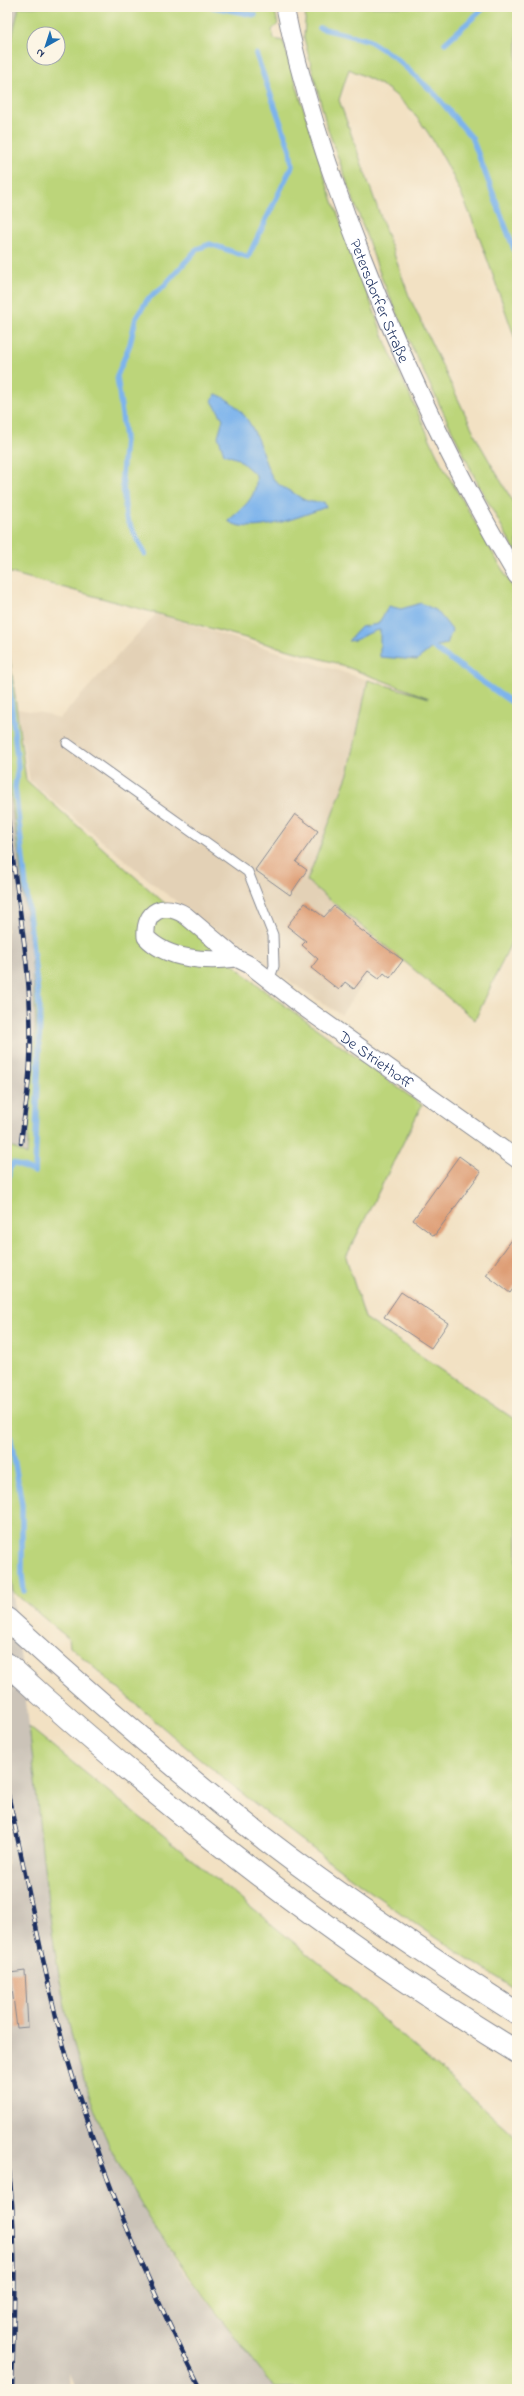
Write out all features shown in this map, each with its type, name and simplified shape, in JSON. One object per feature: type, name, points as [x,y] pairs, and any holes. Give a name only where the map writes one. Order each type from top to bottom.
[{"type":"highway","points":[[7,1619],[72,1678],[186,1776],[267,1840],[360,1909],[517,2013]]},
{"type":"highway","points":[[7,1664],[133,1776],[302,1907],[393,1972],[517,2052]]},
{"type":"highway","points":[[495,2039],[517,2058]]},
{"type":"street","name":"Petersdorfer Straße","points":[[285,7],[297,60],[324,153],[369,275],[405,363],[438,433],[466,487],[517,576]]},
{"type":"street","name":"De Striethoff","points":[[236,958],[221,960],[164,952],[146,937],[145,925],[150,914],[163,909],[177,910],[200,925],[236,958],[250,965],[269,981],[517,1159]]},
{"type":"lane","points":[[67,743],[248,872],[273,935],[274,966],[269,981]]},
{"type":"shaded area","points":[[7,7],[19,7],[7,60]]},
{"type":"shaded area","points":[[156,614],[368,680],[349,771],[307,881],[388,949],[341,1015],[259,961],[162,891],[30,781],[17,709],[48,714],[59,719]]},
{"type":"shaded area","points":[[7,765],[31,951],[36,1020],[27,1156],[7,1144]]},
{"type":"shaded area","points":[[7,1547],[61,1986],[73,2043],[92,2104],[116,2159],[148,2217],[183,2271],[275,2389],[74,2389],[68,2373],[69,2389],[7,2389]]},
{"type":"green space","points":[[19,7],[274,7],[278,24],[272,30],[274,39],[283,41],[328,188],[387,346],[441,463],[517,595],[517,930],[475,1020],[307,881],[349,771],[368,680],[429,698],[336,663],[7,572],[7,60]]},
{"type":"green space","points":[[306,7],[517,7],[517,344],[467,207],[451,172],[432,140],[412,112],[389,90],[349,69],[339,100],[409,296],[479,443],[517,509],[517,554],[478,484],[415,354],[382,279],[327,127],[304,38]]},
{"type":"green space","points":[[7,636],[26,780],[258,986],[422,1105],[346,1257],[365,1318],[517,1421],[517,1990],[399,1912],[286,1828],[176,1739],[70,1646],[69,1639],[13,1592],[7,1547],[7,1144],[27,1155],[36,1020],[31,951],[7,765],[7,730],[10,706],[7,684]]},
{"type":"green space","points":[[29,1727],[334,1975],[517,2138],[517,2389],[275,2389],[190,2278],[151,2221],[116,2159],[94,2109],[77,2057],[64,2003],[54,1948]]},
{"type":"water","points":[[216,394],[230,401],[247,419],[255,434],[268,469],[275,481],[283,488],[306,500],[312,502],[324,502],[326,507],[290,520],[263,526],[250,527],[238,525],[228,521],[252,496],[255,490],[256,475],[238,459],[224,454],[218,436],[223,419],[212,401]]},
{"type":"water","points":[[421,603],[437,611],[452,630],[447,644],[433,647],[417,660],[380,657],[380,630],[352,641],[348,641],[361,627],[378,624],[389,606],[401,609]]},
{"type":"building","points":[[295,814],[318,831],[296,862],[307,870],[290,895],[255,870]]},
{"type":"building","points":[[305,903],[324,917],[334,906],[355,923],[354,925],[403,960],[390,978],[384,973],[379,979],[368,971],[354,989],[345,982],[339,990],[311,968],[318,959],[302,945],[306,941],[287,926]]},
{"type":"building","points":[[459,1156],[481,1172],[434,1236],[413,1220]]},
{"type":"building","points":[[517,1233],[517,1283],[510,1293],[486,1275]]},
{"type":"building","points":[[401,1292],[448,1323],[431,1348],[384,1317]]},
{"type":"building","points":[[25,1971],[28,2027],[17,2028],[10,1973]]},
{"type":"waterway","points":[[213,7],[255,15]]},
{"type":"waterway","points":[[445,43],[485,7]]},
{"type":"waterway","points":[[320,28],[368,40],[393,56],[433,92],[472,138],[517,257]]},
{"type":"waterway","points":[[145,554],[126,517],[122,476],[125,438],[117,376],[130,344],[136,318],[148,299],[164,286],[197,249],[210,244],[248,257],[292,166],[290,149],[256,54]]},
{"type":"waterway","points":[[7,95],[9,88]]},
{"type":"waterway","points":[[433,647],[517,706]]},
{"type":"waterway","points":[[7,664],[18,767],[15,787],[40,1014],[35,1172],[13,1163],[9,1170],[7,1195]]},
{"type":"waterway","points":[[7,1417],[22,1505],[22,1575],[24,1591]]},
{"type":"railway","points":[[7,812],[27,968],[31,1030],[28,1092],[21,1143]]},
{"type":"railway","points":[[7,1790],[56,2017],[84,2113],[118,2207],[137,2253],[201,2389]]},
{"type":"railway","points":[[7,2155],[13,2213],[14,2242],[12,2389]]}]
